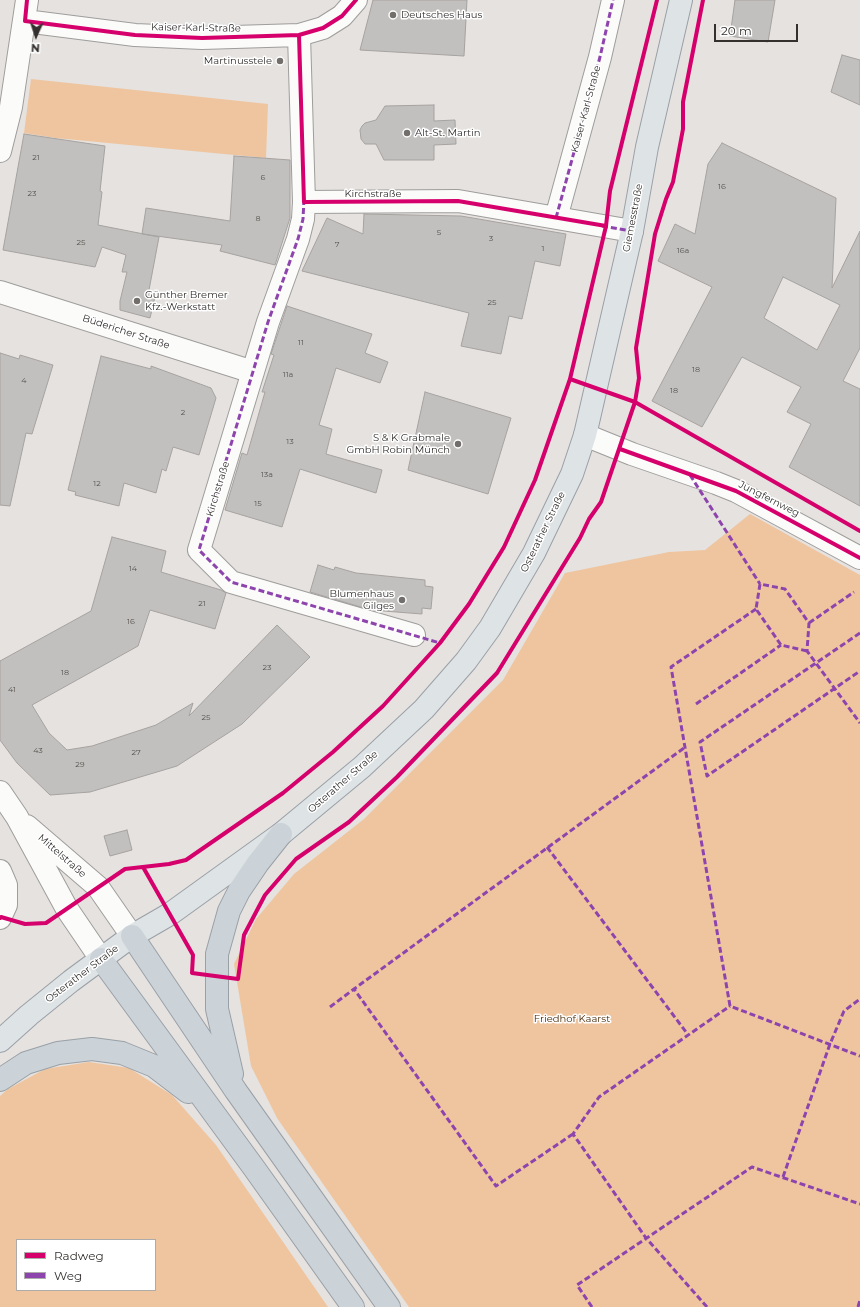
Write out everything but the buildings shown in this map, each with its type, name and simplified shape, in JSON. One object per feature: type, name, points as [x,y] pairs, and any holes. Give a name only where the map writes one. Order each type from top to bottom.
[{"type":"highway","points":[[236,1091],[217,1009],[217,954],[229,911],[258,863],[281,834]]},
{"type":"highway","points":[[132,936],[236,1091],[389,1307]]},
{"type":"highway","points":[[101,959],[254,1168],[353,1307]]},
{"type":"highway","points":[[0,1080],[26,1063],[58,1053],[92,1050],[122,1053],[154,1066],[181,1086],[215,1116]]},
{"type":"main road","name":"Giemesstraße","points":[[585,435],[632,231],[647,147],[681,0]]},
{"type":"main road","name":"Osterather Straße","points":[[0,1041],[29,1015],[132,936],[170,914],[281,834],[368,762],[424,709],[466,662],[513,591],[534,553],[572,474],[585,435]]},
{"type":"street","points":[[0,151],[11,106],[27,0]]},
{"type":"street","name":"Kaiser-Karl-Straße","points":[[25,21],[135,35],[202,38],[298,35],[323,28],[342,16],[356,0]]},
{"type":"street","name":"Kaiser-Karl-Straße","points":[[556,218],[600,57],[613,0]]},
{"type":"street","name":"Kirchstraße","points":[[298,35],[304,202],[303,219],[298,239],[268,322],[252,372],[199,550],[231,582],[414,635]]},
{"type":"street","name":"Kirchstraße","points":[[304,202],[458,201],[632,231]]},
{"type":"street","name":"Büdericher Straße","points":[[0,292],[252,372]]},
{"type":"street","name":"Jungfernweg","points":[[585,435],[632,454],[716,482],[758,501],[860,558]]},
{"type":"street","name":"Mittelstraße","points":[[0,792],[17,817],[67,909],[101,959]]},
{"type":"street","name":"Mittelstraße","points":[[17,817],[98,887],[132,936]]},
{"type":"street","points":[[0,871],[6,885],[6,905],[0,918]]},
{"type":"green space","points":[[31,79],[268,104],[266,158],[55,138],[24,133]]},
{"type":"green space","name":"Friedhof Kaarst","points":[[750,514],[860,575],[860,1307],[409,1307],[277,1118],[251,1066],[234,964],[256,919],[294,874],[364,819],[503,680],[565,573],[669,552],[705,550]]},
{"type":"green space","points":[[89,1062],[129,1068],[172,1095],[216,1145],[328,1307],[0,1307],[0,1096],[8,1089],[45,1069]]},
{"type":"marked path","points":[[556,218],[600,57],[613,0]]},
{"type":"marked path","points":[[304,199],[303,219],[298,239],[268,322],[199,550],[231,582],[440,643]]},
{"type":"marked path","points":[[602,226],[632,231]]},
{"type":"marked path","points":[[690,475],[760,584]]},
{"type":"marked path","points":[[807,651],[781,645],[756,609],[760,584],[785,589],[809,623],[807,651],[860,723]]},
{"type":"marked path","points":[[809,623],[854,592]]},
{"type":"marked path","points":[[756,609],[671,667],[730,1006],[860,1056]]},
{"type":"marked path","points":[[860,633],[700,742],[707,776],[860,671]]},
{"type":"marked path","points":[[696,704],[781,645]]},
{"type":"marked path","points":[[573,1134],[496,1186],[354,989],[684,748]]},
{"type":"marked path","points":[[547,847],[689,1036]]},
{"type":"marked path","points":[[330,1007],[354,989]]},
{"type":"marked path","points":[[783,1177],[830,1044],[844,1011],[860,999]]},
{"type":"marked path","points":[[707,1307],[646,1238],[573,1134],[599,1097],[730,1006]]},
{"type":"marked path","points":[[592,1307],[577,1285],[752,1167],[860,1204]]},
{"type":"marked path","points":[[858,1307],[860,1300]]},
{"type":"cycle path","points":[[27,0],[25,21],[135,35],[202,38],[299,35],[323,28],[342,16],[356,0]]},
{"type":"cycle path","points":[[0,918],[1,917],[25,924],[46,923],[125,869],[169,864],[186,860],[283,793],[333,752],[383,706],[440,643],[469,604],[504,547],[535,480],[570,379],[606,226],[610,191],[657,0]]},
{"type":"cycle path","points":[[143,867],[193,955],[192,973],[238,979],[244,935],[265,895],[296,859],[349,822],[397,777],[497,673],[580,538],[589,519],[601,502],[635,402],[639,378],[636,348],[655,234],[673,182],[683,129],[683,102],[703,0]]},
{"type":"cycle path","points":[[299,35],[304,202],[458,201],[606,226]]},
{"type":"cycle path","points":[[570,379],[635,402],[860,531]]},
{"type":"cycle path","points":[[620,449],[736,491],[860,558]]},
{"type":"place","name":"Deutsches Haus","points":[[393,15]]},
{"type":"place","name":"Martinusstele","points":[[280,61]]},
{"type":"place","name":"Alt-St. Martin","points":[[407,133]]},
{"type":"place","name":"Günther Bremer Kfz.-Werkstatt","points":[[137,301]]},
{"type":"place","name":"S & K Grabmale GmbH Robin Münch","points":[[458,444]]},
{"type":"place","name":"Blumenhaus Gilges","points":[[402,600]]}]
